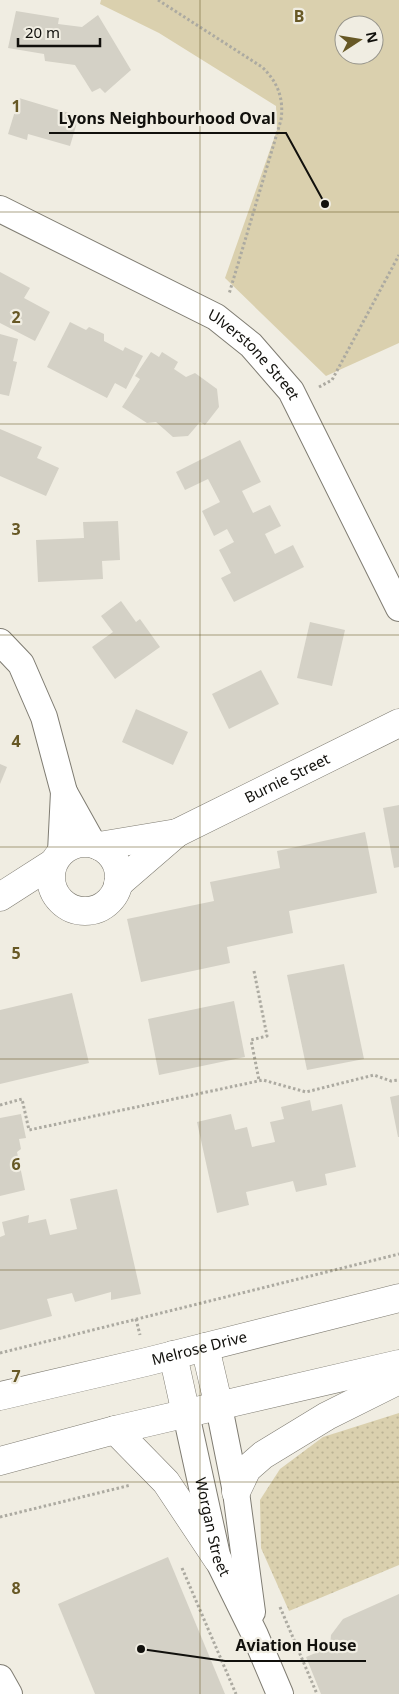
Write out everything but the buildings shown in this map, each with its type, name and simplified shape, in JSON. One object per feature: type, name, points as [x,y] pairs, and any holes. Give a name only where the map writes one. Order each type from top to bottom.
[{"type":"main road","name":"Burnie Street","points":[[118,884],[176,833],[399,723]]},
{"type":"main road","name":"Burnie Street","points":[[96,845],[176,833]]},
{"type":"main road","points":[[0,897],[76,844],[96,845],[108,852],[115,862],[118,873],[118,884],[114,895],[106,903],[86,911],[68,906],[56,896],[52,885],[57,858]]},
{"type":"main road","points":[[0,905],[56,896]]},
{"type":"main road","name":"Melrose Drive","points":[[0,1396],[399,1298]]},
{"type":"main road","points":[[205,1347],[219,1406]]},
{"type":"main road","points":[[173,1355],[186,1414]]},
{"type":"main road","points":[[0,1461],[115,1430],[399,1364]]},
{"type":"main road","points":[[236,1492],[247,1469],[263,1455],[327,1416],[399,1380]]},
{"type":"main road","points":[[115,1430],[166,1482],[218,1560]]},
{"type":"street","name":"Ulverstone Street","points":[[0,209],[216,317],[251,345],[291,392],[399,608]]},
{"type":"street","points":[[0,642],[21,664],[40,708],[64,792],[96,845]]},
{"type":"street","points":[[57,858],[64,792]]},
{"type":"street","name":"Worgan Street","points":[[219,1406],[236,1492],[255,1635]]},
{"type":"street","name":"Worgan Street","points":[[186,1414],[218,1560],[255,1635],[280,1694]]},
{"type":"street","points":[[0,1678],[9,1694]]},
{"type":"path","points":[[158,0],[262,67],[273,80],[281,95],[281,120],[227,302]]},
{"type":"path","points":[[317,388],[332,380],[399,255]]},
{"type":"path","points":[[254,971],[268,1036],[251,1040],[259,1080]]},
{"type":"path","points":[[0,1105],[22,1099],[29,1130],[259,1080],[306,1092],[374,1074],[391,1081],[399,1080]]},
{"type":"path","points":[[0,1353],[399,1254]]},
{"type":"path","points":[[182,1568],[236,1694]]},
{"type":"shaded area","points":[[101,0],[399,0],[399,343],[326,376],[225,278],[277,130],[276,106],[159,33],[100,4]]},
{"type":"shaded area","points":[[399,1413],[399,1565],[289,1611],[261,1548],[260,1500],[280,1469],[323,1437]]},
{"type":"place","name":"Lyons Neighbourhood Oval","points":[[325,204]]},
{"type":"place","name":"Aviation House","points":[[141,1649]]}]
